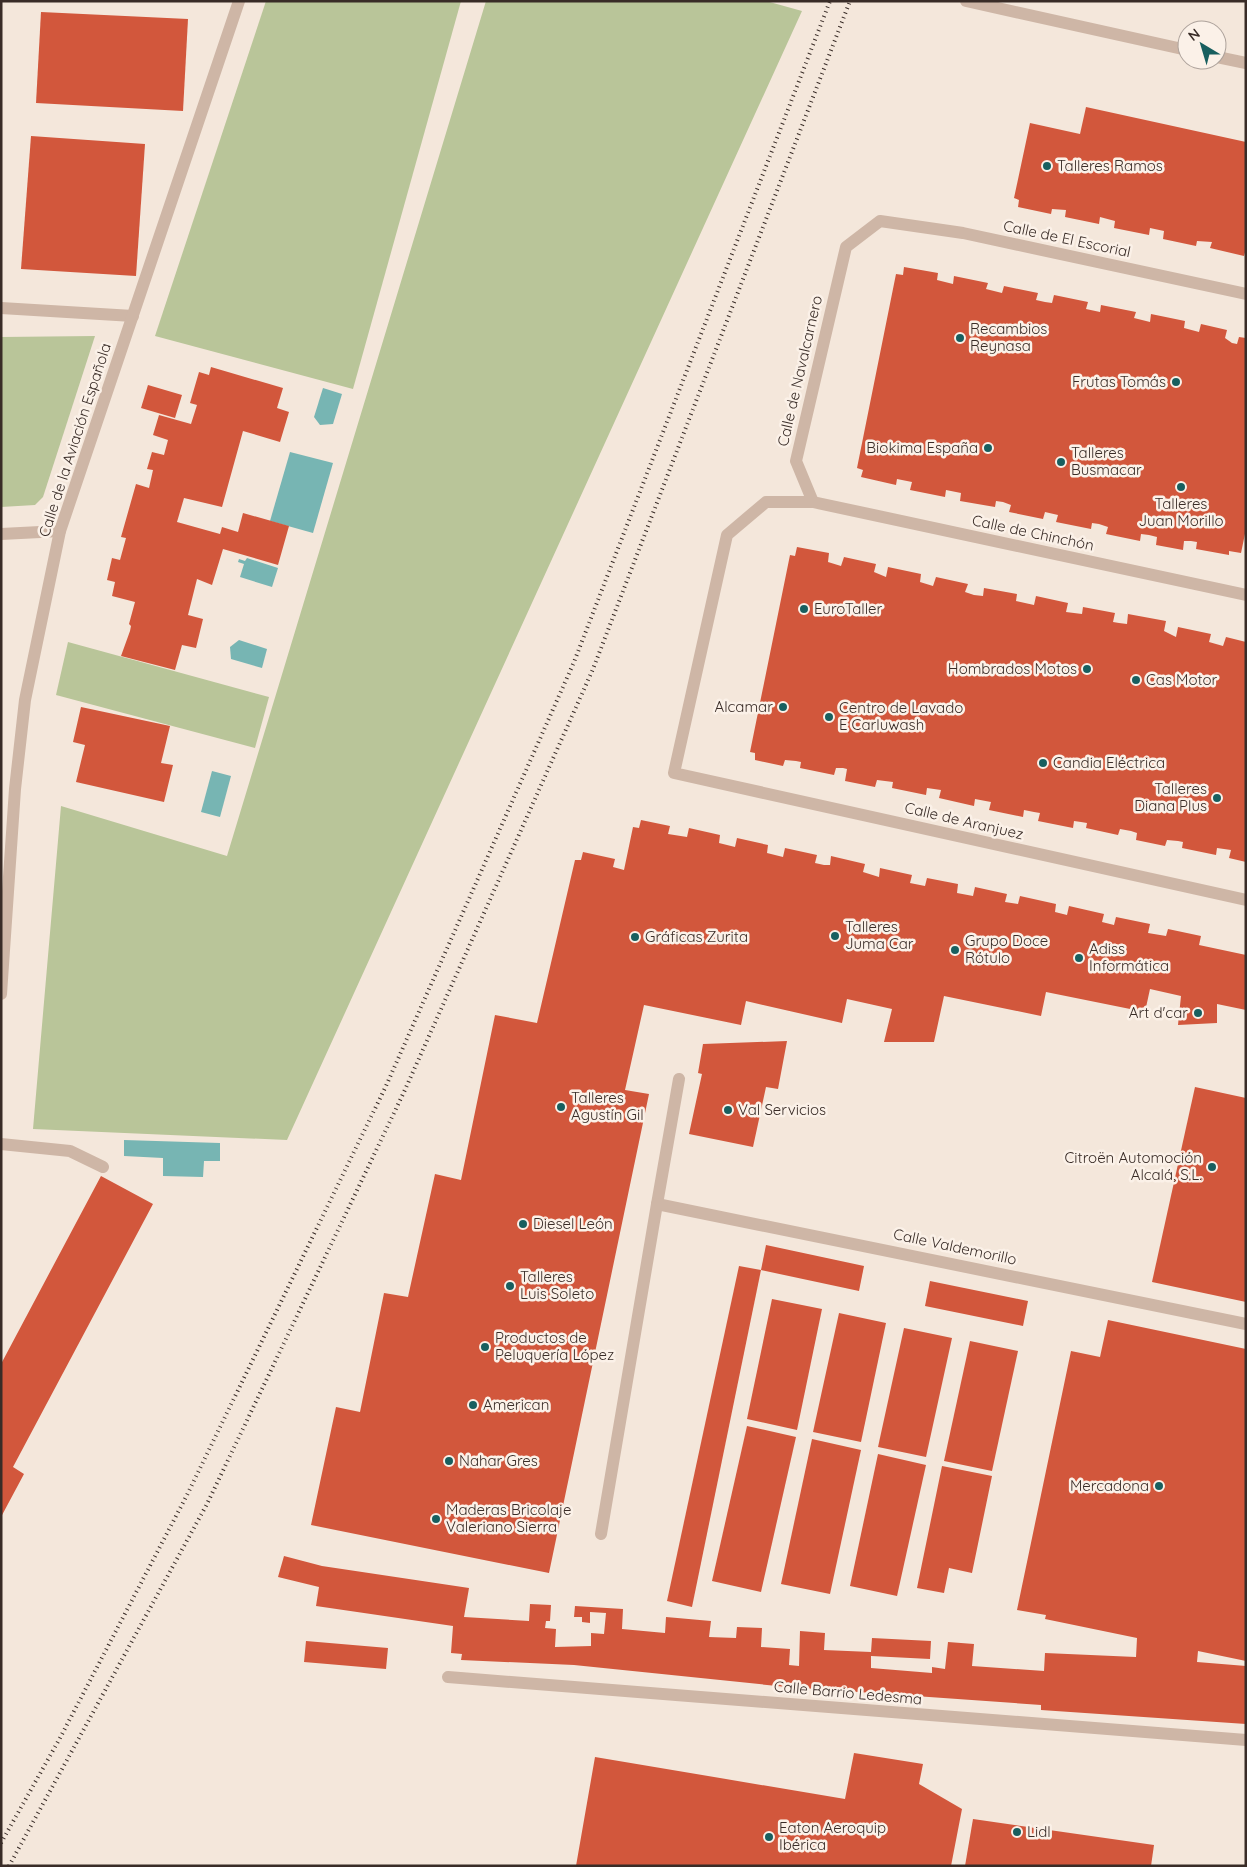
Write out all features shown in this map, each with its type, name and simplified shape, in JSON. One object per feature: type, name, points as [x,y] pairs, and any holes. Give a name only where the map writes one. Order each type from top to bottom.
[{"type":"street","name":"Calle de la Aviación Española","points":[[1,994],[15,789],[25,700],[60,531],[239,1]]},
{"type":"street","points":[[966,1],[1177,48]]},
{"type":"street","points":[[1227,59],[1246,63]]},
{"type":"street","name":"Calle de El Escorial","points":[[880,221],[963,233],[1246,294]]},
{"type":"street","name":"Calle de Navalcarnero","points":[[813,502],[796,462],[846,247],[880,221]]},
{"type":"street","points":[[1,308],[133,316]]},
{"type":"street","name":"Calle de Aranjuez","points":[[813,502],[766,502],[727,535],[674,773],[1246,900]]},
{"type":"street","name":"Calle de Chinchón","points":[[813,502],[1246,595]]},
{"type":"street","points":[[1,534],[60,531]]},
{"type":"street","points":[[601,1534],[678,1079]]},
{"type":"street","points":[[1,1144],[70,1151],[103,1167]]},
{"type":"street","name":"Calle Valdemorillo","points":[[657,1204],[1246,1324]]},
{"type":"street","name":"Calle Barrio Ledesma","points":[[448,1677],[1246,1740]]},
{"type":"green space","points":[[266,1],[461,1],[353,389],[155,336]]},
{"type":"green space","points":[[486,1],[766,1],[802,11],[287,1140],[33,1129],[61,806],[227,856]]},
{"type":"green space","points":[[95,336],[43,497],[35,505],[1,507],[1,337]]},
{"type":"green space","points":[[68,642],[269,697],[255,748],[56,695]]},
{"type":"water","points":[[323,388],[342,394],[333,424],[320,425],[314,417]]},
{"type":"water","points":[[290,452],[333,463],[313,533],[270,521]]},
{"type":"water","points":[[247,558],[278,568],[272,587],[240,577],[244,564],[238,562],[239,559],[245,561]]},
{"type":"water","points":[[239,640],[267,649],[262,668],[231,659],[230,647]]},
{"type":"water","points":[[212,771],[231,776],[220,817],[201,812]]},
{"type":"water","points":[[124,1140],[220,1143],[220,1161],[204,1161],[203,1177],[163,1176],[163,1158],[124,1156]]},
{"type":"building","points":[[41,12],[188,19],[183,111],[36,103]]},
{"type":"building","points":[[1086,107],[1246,142],[1246,249],[1244,256],[1210,248],[1212,242],[1197,241],[1196,246],[1163,239],[1164,231],[1150,228],[1149,235],[1114,228],[1115,221],[1100,217],[1099,224],[1065,217],[1066,210],[1052,209],[1051,214],[1018,207],[1019,200],[1014,198],[1030,123],[1080,134]]},
{"type":"building","points":[[31,136],[145,144],[136,276],[21,269]]},
{"type":"building","points":[[904,267],[938,273],[937,280],[953,284],[954,276],[988,283],[986,289],[1002,293],[1004,286],[1038,293],[1036,300],[1045,302],[1052,303],[1054,295],[1088,302],[1086,309],[1100,312],[1101,305],[1136,312],[1134,318],[1150,322],[1151,314],[1185,321],[1184,328],[1199,332],[1201,324],[1227,330],[1225,338],[1232,343],[1237,344],[1239,337],[1246,338],[1246,529],[1241,553],[1229,551],[1229,555],[1196,549],[1197,542],[1191,541],[1184,541],[1183,550],[1156,545],[1157,537],[1149,535],[1141,534],[1140,541],[1106,534],[1108,527],[1099,524],[1092,523],[1091,529],[1056,522],[1058,515],[1045,512],[1043,519],[1009,512],[1011,505],[1003,502],[996,501],[995,507],[960,501],[961,493],[946,490],[945,497],[910,490],[912,482],[897,479],[896,485],[861,477],[863,470],[857,468],[896,274],[903,275]]},
{"type":"building","points":[[211,367],[283,388],[277,408],[289,412],[280,442],[243,431],[222,507],[184,498],[177,522],[220,534],[222,527],[238,532],[243,513],[289,526],[278,565],[223,549],[212,585],[197,579],[188,615],[203,619],[196,648],[182,645],[175,670],[121,656],[130,631],[131,626],[129,624],[135,602],[112,596],[115,582],[107,580],[112,558],[120,560],[126,538],[121,537],[136,484],[149,488],[153,470],[147,469],[152,452],[164,455],[168,440],[153,435],[159,415],[191,424],[197,405],[190,403],[199,372],[209,375]]},
{"type":"building","points":[[148,385],[182,395],[175,418],[141,408]]},
{"type":"building","points":[[797,547],[829,553],[828,562],[841,566],[844,557],[876,564],[874,572],[886,577],[888,567],[921,574],[920,582],[933,586],[936,577],[968,584],[965,592],[974,595],[983,596],[984,588],[1017,594],[1016,601],[1034,605],[1036,596],[1068,603],[1066,612],[1082,614],[1083,607],[1115,613],[1113,622],[1127,624],[1128,614],[1166,621],[1164,631],[1176,637],[1178,627],[1211,634],[1209,642],[1223,646],[1226,637],[1246,642],[1246,862],[1229,858],[1231,850],[1217,848],[1216,855],[1182,848],[1183,842],[1178,841],[1167,840],[1165,846],[1136,840],[1137,833],[1131,831],[1120,829],[1118,835],[1086,828],[1087,823],[1074,821],[1073,828],[1038,821],[1040,813],[1024,810],[1023,817],[989,810],[991,802],[975,799],[974,806],[939,798],[941,790],[927,788],[926,795],[892,788],[893,782],[877,780],[875,787],[845,781],[847,769],[843,768],[836,768],[834,775],[800,768],[801,762],[796,761],[785,760],[783,766],[755,760],[755,753],[750,752],[790,555],[795,556]]},
{"type":"building","points":[[81,707],[170,726],[161,763],[173,765],[164,802],[76,782],[85,745],[73,742]]},
{"type":"building","points":[[641,820],[670,826],[668,834],[687,837],[689,828],[720,835],[719,843],[735,847],[737,838],[768,845],[767,853],[783,857],[785,848],[817,855],[815,863],[830,865],[831,856],[865,864],[863,872],[879,877],[880,868],[912,875],[910,883],[925,886],[927,878],[958,884],[957,893],[973,896],[975,887],[1007,894],[1005,902],[1018,904],[1020,896],[1056,904],[1055,912],[1067,915],[1069,906],[1104,914],[1102,922],[1114,925],[1116,917],[1150,924],[1148,933],[1166,936],[1168,929],[1201,936],[1199,945],[1246,955],[1246,1010],[1217,1004],[1217,1023],[1178,1025],[1181,996],[1150,989],[1145,1012],[1046,992],[1041,1016],[944,996],[934,1042],[884,1042],[892,1009],[847,999],[842,1023],[746,1001],[741,1025],[644,1005],[625,1090],[649,1094],[549,1573],[311,1525],[336,1407],[360,1412],[384,1293],[408,1297],[435,1174],[461,1180],[495,1015],[537,1023],[575,860],[581,860],[583,852],[615,859],[613,867],[624,870],[633,827],[639,828]]},
{"type":"building","points":[[787,1041],[778,1089],[766,1087],[753,1147],[689,1134],[702,1074],[698,1073],[703,1044]]},
{"type":"building","name":"Citroën Automoción Alcalá, S.L.","points":[[1195,1087],[1246,1098],[1246,1302],[1152,1282]]},
{"type":"building","points":[[101,1176],[153,1204],[13,1467],[24,1474],[1,1517],[1,1364]]},
{"type":"building","points":[[766,1245],[864,1266],[859,1291],[761,1270]]},
{"type":"building","points":[[739,1266],[761,1270],[692,1607],[667,1601]]},
{"type":"building","points":[[930,1281],[1028,1301],[1023,1326],[925,1306]]},
{"type":"building","points":[[772,1299],[822,1309],[797,1430],[747,1419]]},
{"type":"building","points":[[839,1313],[886,1323],[861,1442],[813,1432]]},
{"type":"building","points":[[1108,1320],[1246,1349],[1246,1661],[1198,1651],[1197,1662],[1246,1666],[1246,1724],[1041,1710],[1041,1705],[787,1687],[574,1665],[461,1660],[462,1654],[451,1653],[453,1626],[316,1606],[319,1587],[278,1577],[284,1556],[322,1566],[469,1588],[464,1617],[529,1621],[530,1604],[551,1605],[550,1621],[546,1621],[545,1628],[556,1629],[555,1647],[591,1646],[591,1633],[604,1634],[606,1613],[590,1612],[590,1623],[582,1622],[582,1617],[574,1617],[575,1606],[623,1609],[622,1629],[665,1633],[666,1617],[711,1621],[709,1637],[736,1638],[737,1627],[762,1628],[761,1647],[790,1649],[789,1665],[799,1666],[800,1631],[825,1633],[824,1650],[871,1652],[872,1638],[931,1641],[930,1659],[871,1656],[871,1668],[932,1673],[932,1667],[945,1669],[948,1642],[974,1644],[972,1666],[1044,1671],[1045,1653],[1136,1657],[1137,1638],[1045,1619],[1046,1615],[1017,1610],[1071,1351],[1100,1357]]},
{"type":"building","points":[[904,1328],[952,1338],[926,1457],[878,1447]]},
{"type":"building","points":[[970,1341],[1018,1351],[992,1471],[944,1461]]},
{"type":"building","points":[[747,1426],[796,1437],[761,1592],[712,1581]]},
{"type":"building","points":[[812,1439],[861,1450],[830,1594],[781,1584]]},
{"type":"building","points":[[878,1454],[926,1465],[897,1596],[850,1586]]},
{"type":"building","points":[[942,1466],[992,1476],[972,1573],[949,1568],[944,1593],[917,1588]]},
{"type":"building","points":[[306,1641],[388,1648],[386,1669],[304,1662]]},
{"type":"building","name":"Eaton Aeroquip Ibérica","points":[[854,1753],[923,1764],[919,1784],[962,1809],[951,1866],[576,1866],[595,1757],[845,1799]]},
{"type":"building","name":"Lidl","points":[[973,1819],[1154,1845],[1151,1866],[965,1866]]},
{"type":"railway","points":[[1,1843],[60,1738],[187,1495],[386,1086],[574,662],[830,1]]},
{"type":"railway","points":[[9,1866],[207,1504],[404,1092],[593,669],[850,1]]},
{"type":"place","name":"Talleres Ramos","points":[[1047,166]]},
{"type":"place","name":"Recambios Reynasa","points":[[960,338]]},
{"type":"place","name":"Frutas Tomás","points":[[1176,382]]},
{"type":"place","name":"Biokima España","points":[[988,448]]},
{"type":"place","name":"Talleres Busmacar","points":[[1061,462]]},
{"type":"place","name":"Talleres Juan Morillo","points":[[1181,487]]},
{"type":"place","name":"EuroTaller","points":[[804,609]]},
{"type":"place","name":"Hombrados Motos","points":[[1087,669]]},
{"type":"place","name":"Cas Motor","points":[[1136,680]]},
{"type":"place","name":"Alcamar","points":[[783,707]]},
{"type":"place","name":"Centro de Lavado E Carluwash","points":[[829,717]]},
{"type":"place","name":"Candia Eléctrica","points":[[1043,763]]},
{"type":"place","name":"Talleres Diana Plus","points":[[1217,798]]},
{"type":"place","name":"Talleres Juma Car","points":[[835,936]]},
{"type":"place","name":"Gráficas Zurita","points":[[635,937]]},
{"type":"place","name":"Grupo Doce Rótulo","points":[[955,950]]},
{"type":"place","name":"Adiss Informática","points":[[1079,958]]},
{"type":"place","name":"Art d'car","points":[[1198,1013]]},
{"type":"place","name":"Talleres Agustín Gil","points":[[561,1107]]},
{"type":"place","name":"Val Servicios","points":[[728,1110]]},
{"type":"place","name":"Citroën Automoción Alcalá, S.L.","points":[[1212,1167]]},
{"type":"place","name":"Diesel León","points":[[523,1224]]},
{"type":"place","name":"Talleres Luis Soleto","points":[[510,1286]]},
{"type":"place","name":"Productos de Peluquería López","points":[[485,1347]]},
{"type":"place","name":"American","points":[[473,1405]]},
{"type":"place","name":"Nahar Gres","points":[[449,1461]]},
{"type":"place","name":"Mercadona","points":[[1159,1486]]},
{"type":"place","name":"Maderas Bricolaje Valeriano Sierra","points":[[436,1519]]},
{"type":"place","name":"Lidl","points":[[1017,1832]]},
{"type":"place","name":"Eaton Aeroquip Ibérica","points":[[769,1837]]}]
